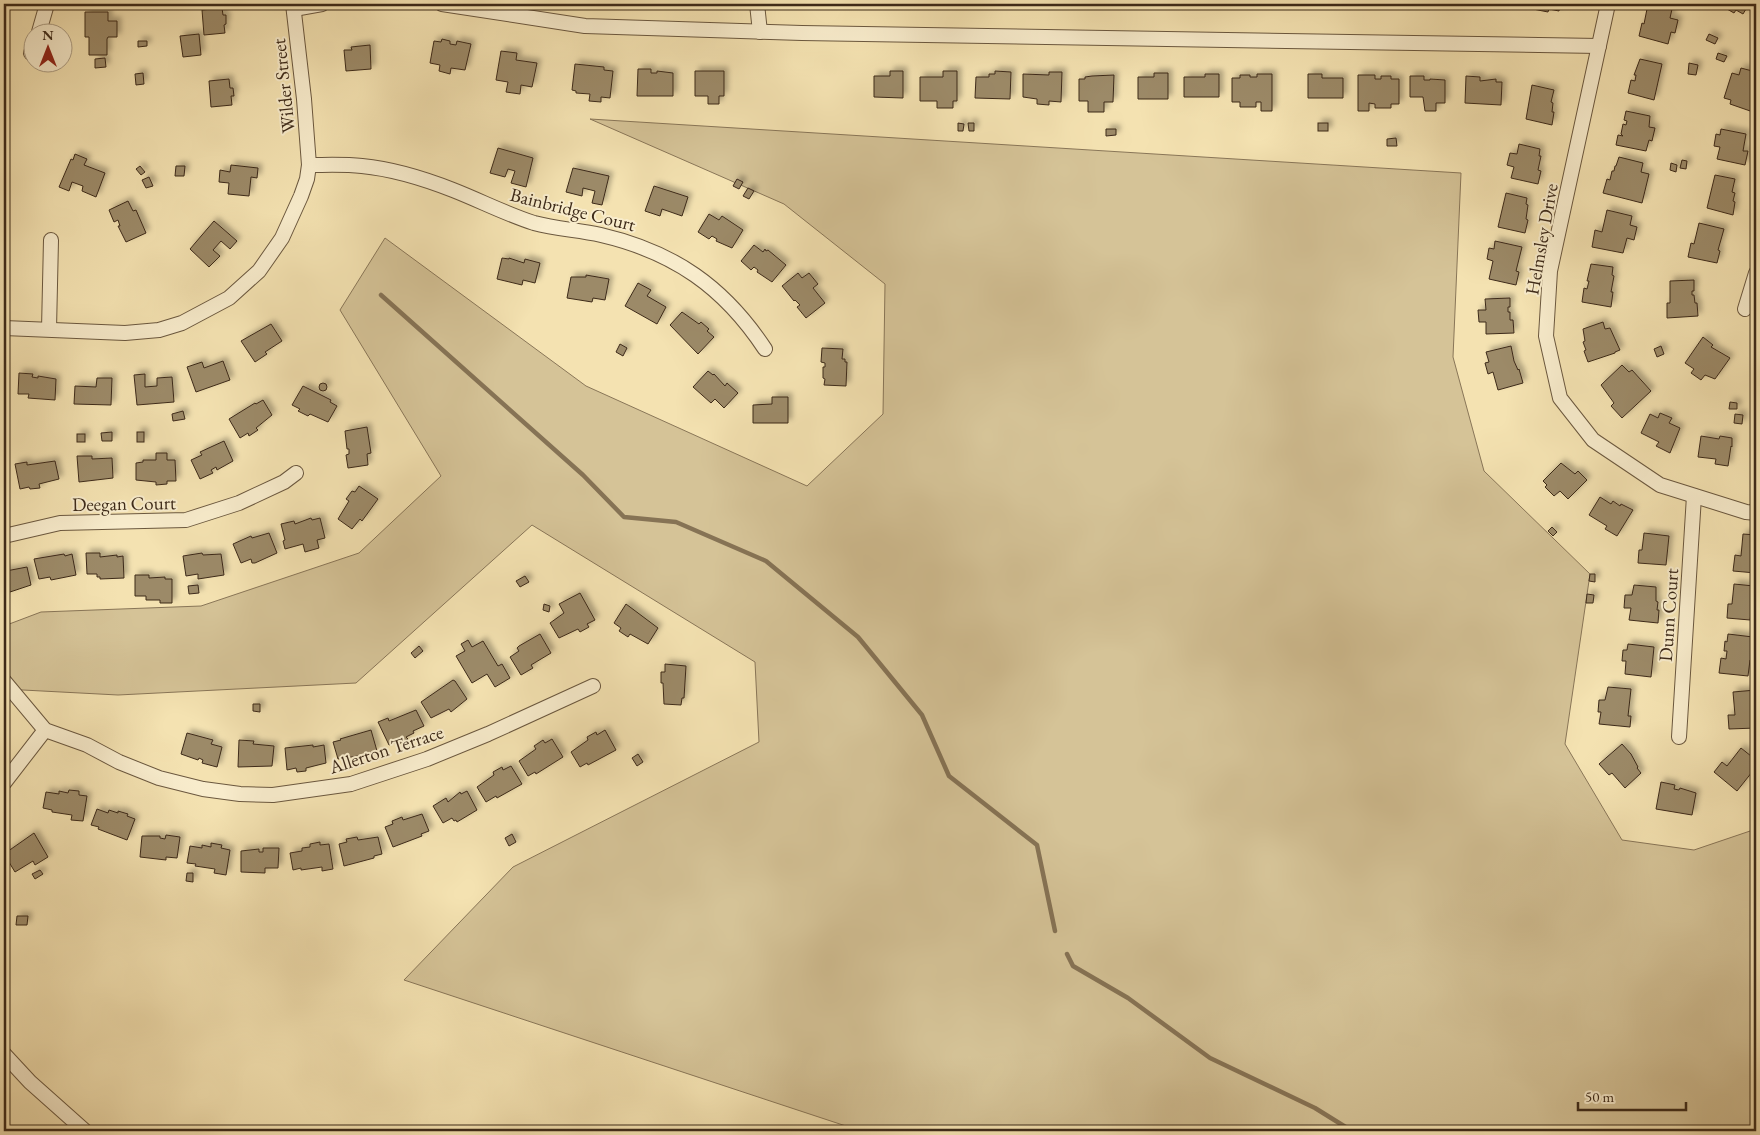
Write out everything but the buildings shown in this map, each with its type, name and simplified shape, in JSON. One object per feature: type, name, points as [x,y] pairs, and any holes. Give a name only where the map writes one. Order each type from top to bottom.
[{"type":"street","points":[[42,22],[47,4]]},
{"type":"street","points":[[294,6],[322,4]]},
{"type":"street","points":[[442,4],[585,26],[760,32],[1599,46]]},
{"type":"street","points":[[757,4],[760,32]]},
{"type":"street","name":"Helmsley Drive","points":[[1608,4],[1550,271],[1546,336],[1560,398],[1593,440],[1660,485],[1746,512],[1756,513]]},
{"type":"street","name":"Wilder Street","points":[[4,328],[125,333],[159,330],[182,323],[229,298],[259,271],[282,238],[301,196],[309,166],[294,6]]},
{"type":"street","name":"Bainbridge Court","points":[[309,166],[363,166],[387,170],[446,187],[498,210],[536,223],[600,235],[640,246],[663,256],[702,279],[749,325],[765,349]]},
{"type":"street","points":[[49,329],[51,240]]},
{"type":"street","points":[[1746,309],[1756,273]]},
{"type":"street","name":"Deegan Court","points":[[4,536],[60,523],[186,520],[239,503],[284,482],[296,473]]},
{"type":"street","name":"Dunn Court","points":[[1679,737],[1694,496]]},
{"type":"street","name":"Allerton Terrace","points":[[4,680],[45,730],[87,746],[119,762],[159,778],[203,789],[240,794],[273,795],[351,784],[426,759],[488,734],[593,686]]},
{"type":"street","points":[[4,783],[45,730]]},
{"type":"street","points":[[4,1054],[30,1082],[85,1131]]},
{"type":"shaded area","points":[[590,119],[1461,173],[1453,357],[1484,471],[1590,574],[1565,744],[1622,840],[1694,850],[1756,829],[1756,1131],[861,1131],[404,980],[513,867],[759,742],[755,662],[532,525],[356,683],[118,695],[4,689],[4,626],[41,612],[201,606],[359,553],[441,476],[340,310],[385,238],[586,386],[807,486],[883,414],[885,284],[784,204]]},
{"type":"waterway","points":[[381,295],[583,475],[624,517],[676,522],[766,561],[858,637],[922,715],[949,776],[1037,845],[1055,931]]},
{"type":"waterway","points":[[1067,954],[1073,966],[1128,998],[1210,1058],[1315,1108],[1352,1131]]}]
